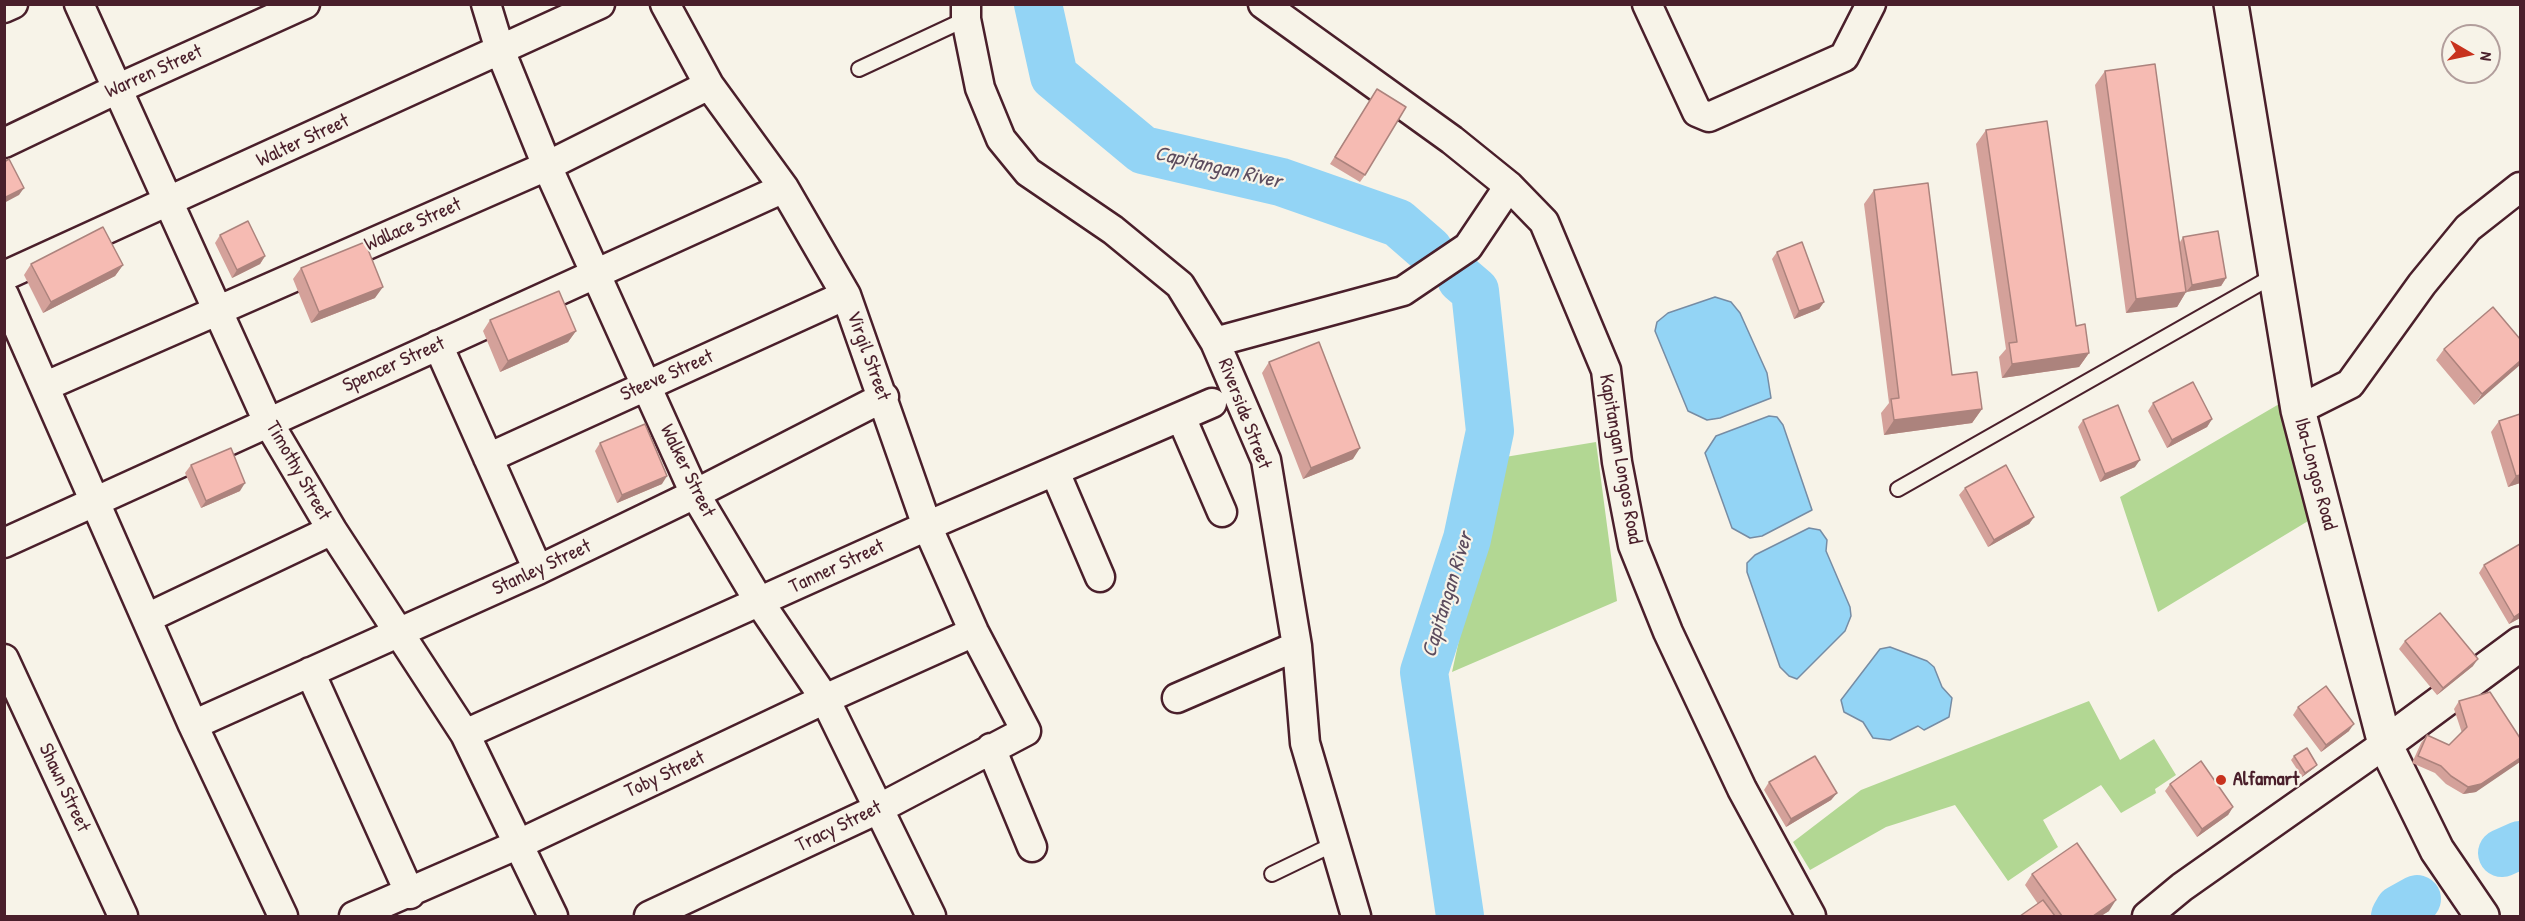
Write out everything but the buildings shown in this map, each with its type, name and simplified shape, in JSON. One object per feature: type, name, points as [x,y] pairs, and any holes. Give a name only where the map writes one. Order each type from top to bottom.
[{"type":"street","points":[[4,8],[13,4]]},
{"type":"street","name":"Timothy Street","points":[[80,4],[220,310],[268,422],[332,530],[465,734],[553,916]]},
{"type":"street","name":"Warren Street","points":[[4,143],[305,4]]},
{"type":"street","name":"Walker Street","points":[[486,4],[500,50],[547,166],[695,494],[759,603],[825,699],[931,916]]},
{"type":"street","name":"Walter Street","points":[[4,276],[600,4]]},
{"type":"street","name":"Virgil Street","points":[[665,4],[709,85],[784,188],[846,295],[884,397],[927,526],[975,632],[1026,731]]},
{"type":"street","name":"Kapitangan Longos Road","points":[[1263,4],[1452,140],[1509,186],[1544,222],[1606,370],[1617,462],[1633,545],[1668,632],[1742,789],[1811,916]]},
{"type":"street","points":[[1647,4],[1697,112],[1709,117],[1844,57],[1871,4]]},
{"type":"street","name":"Iba-Longos Road","points":[[2231,4],[2298,410],[2385,744],[2437,850],[2482,916]]},
{"type":"street","name":"Riverside Street","points":[[966,12],[980,88],[1001,139],[1028,172],[1113,230],[1180,285],[1215,342],[1266,459],[1297,646],[1305,743],[1356,916]]},
{"type":"street","name":"Wallace Street","points":[[46,386],[547,166],[709,85]]},
{"type":"street","points":[[1215,342],[1403,291],[1468,248],[1509,186]]},
{"type":"street","points":[[2298,410],[2350,384],[2422,284],[2468,228],[2520,187]]},
{"type":"street","name":"Spencer Street","points":[[4,543],[784,188]]},
{"type":"street","points":[[4,295],[193,724],[282,916]]},
{"type":"street","name":"Steeve Street","points":[[488,458],[846,295]]},
{"type":"street","points":[[438,345],[538,570]]},
{"type":"street","name":"Stanley Street","points":[[193,724],[538,570],[695,494],[884,397]]},
{"type":"street","name":"Tanner Street","points":[[465,734],[927,526],[1212,404]]},
{"type":"street","points":[[1180,417],[1222,512]]},
{"type":"street","points":[[1055,472],[1100,577]]},
{"type":"street","points":[[147,618],[332,530]]},
{"type":"street","name":"Toby Street","points":[[354,916],[410,894],[825,699],[975,632]]},
{"type":"street","points":[[2147,916],[2182,887],[2385,744],[2520,644]]},
{"type":"street","points":[[1177,698],[1297,646]]},
{"type":"street","name":"Shawn Street","points":[[4,659],[123,916]]},
{"type":"street","points":[[310,672],[410,894]]},
{"type":"street","name":"Tracy Street","points":[[649,916],[679,911],[1026,731]]},
{"type":"street","points":[[991,748],[1032,847]]},
{"type":"lane","points":[[859,69],[966,12]]},
{"type":"lane","points":[[1898,489],[2277,274]]},
{"type":"lane","points":[[1272,874],[1336,843]]},
{"type":"green space","points":[[2286,400],[2313,518],[2158,612],[2120,497]]},
{"type":"green space","points":[[1596,442],[1617,601],[1452,672],[1499,458]]},
{"type":"green space","points":[[2089,701],[2120,760],[2154,739],[2176,775],[2155,789],[2156,793],[2121,813],[2101,785],[2043,820],[2058,847],[2008,881],[1955,805],[1886,827],[1810,870],[1793,842],[1861,790]]},
{"type":"water","points":[[1715,297],[1731,302],[1740,313],[1767,373],[1771,398],[1720,418],[1707,420],[1688,411],[1655,331],[1657,322],[1668,313]]},
{"type":"water","points":[[1769,416],[1777,417],[1783,425],[1812,510],[1762,536],[1750,538],[1732,528],[1705,453],[1716,436]]},
{"type":"water","points":[[1809,528],[1820,530],[1827,540],[1826,551],[1850,607],[1851,616],[1845,631],[1797,679],[1789,676],[1780,667],[1747,572],[1747,563],[1755,555]]},
{"type":"water","points":[[1890,647],[1927,661],[1934,667],[1942,687],[1952,698],[1949,717],[1924,730],[1918,726],[1890,740],[1873,738],[1863,722],[1844,712],[1841,700],[1880,649]]},
{"type":"waterway","name":"Capitangan River","points":[[1038,4],[1054,76],[1143,150],[1281,182],[1398,223],[1429,250]]},
{"type":"waterway","name":"Capitangan River","points":[[1460,916],[1424,672],[1467,539],[1490,431],[1475,291],[1461,279]]},
{"type":"waterway","name":"Capitangan River","points":[[2502,853],[2520,845]]},
{"type":"waterway","name":"Capitangan River","points":[[2395,916],[2399,909],[2417,899]]},
{"type":"place","name":"Alfamart","points":[[2221,780]]}]
